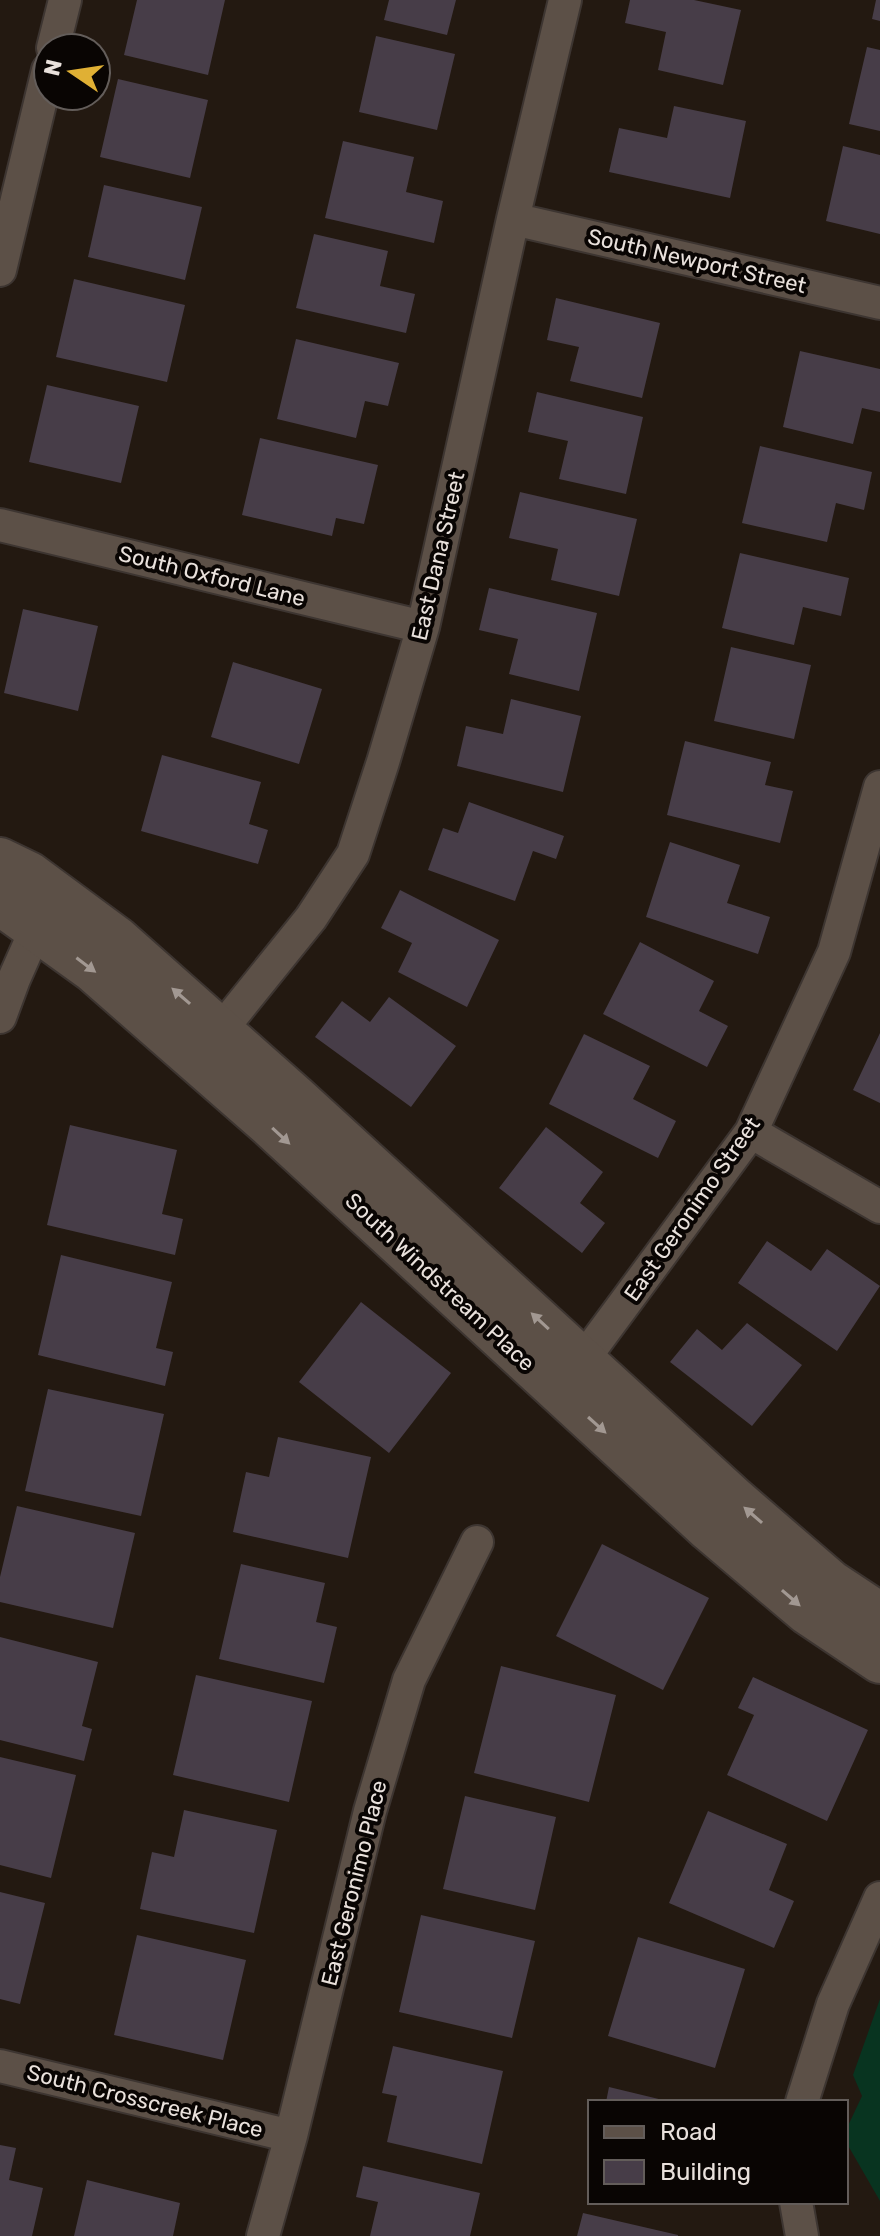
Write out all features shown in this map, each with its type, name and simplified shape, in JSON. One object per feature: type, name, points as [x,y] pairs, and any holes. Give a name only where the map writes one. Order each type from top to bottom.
[{"type":"street","points":[[57,32],[65,0]]},
{"type":"street","name":"East Dana Street","points":[[208,1046],[311,918],[353,854],[423,627],[565,0]]},
{"type":"street","points":[[0,270],[38,112]]},
{"type":"street","name":"South Newport Street","points":[[513,219],[880,303]]},
{"type":"street","name":"South Oxford Lane","points":[[0,525],[423,627]]},
{"type":"street","name":"East Geronimo Street","points":[[571,1376],[751,1132],[834,952],[880,787]]},
{"type":"street","name":"South Windstream Place","points":[[0,860],[29,874],[44,910],[93,970],[208,1046],[271,1126],[571,1376],[735,1500],[830,1582],[880,1615]]},
{"type":"street","name":"South Windstream Place","points":[[0,903],[44,910]]},
{"type":"street","points":[[0,1017],[44,910]]},
{"type":"street","points":[[751,1132],[880,1207]]},
{"type":"street","name":"South Windstream Place","points":[[571,1376],[709,1529],[807,1612],[880,1661]]},
{"type":"street","name":"East Geronimo Place","points":[[263,2236],[291,2136],[370,1811],[409,1680],[477,1542]]},
{"type":"street","points":[[803,2100],[833,2004],[880,1898]]},
{"type":"street","name":"South Crosscreek Place","points":[[0,2066],[291,2136]]},
{"type":"street","points":[[796,2204],[802,2236]]},
{"type":"green space","points":[[880,1999],[880,2201],[848,2145],[848,2126],[862,2096],[853,2075]]},
{"type":"building","points":[[137,0],[225,0],[208,75],[124,55]]},
{"type":"building","points":[[389,0],[456,0],[447,35],[384,20]]},
{"type":"building","points":[[630,0],[694,0],[741,10],[723,85],[658,70],[666,32],[625,23]]},
{"type":"building","points":[[876,0],[880,0],[880,21],[872,19]]},
{"type":"building","points":[[376,36],[455,54],[437,130],[359,112]]},
{"type":"building","points":[[867,47],[880,50],[880,131],[849,124]]},
{"type":"building","points":[[118,79],[208,100],[190,178],[100,157]]},
{"type":"building","points":[[674,106],[746,121],[730,198],[609,172],[619,128],[667,138]]},
{"type":"building","points":[[343,141],[414,157],[406,192],[443,201],[434,243],[325,218]]},
{"type":"building","points":[[843,146],[880,155],[880,234],[826,221]]},
{"type":"building","points":[[104,185],[202,207],[185,280],[88,257]]},
{"type":"building","points":[[314,234],[388,251],[380,286],[415,294],[406,333],[296,308]]},
{"type":"building","points":[[74,279],[185,305],[167,382],[56,357]]},
{"type":"building","points":[[556,298],[660,323],[642,398],[570,381],[579,347],[547,340]]},
{"type":"building","points":[[296,339],[399,363],[388,406],[365,401],[356,438],[277,419]]},
{"type":"building","points":[[800,351],[880,369],[880,412],[862,408],[853,444],[783,427]]},
{"type":"building","points":[[47,385],[139,406],[121,483],[29,462]]},
{"type":"building","points":[[537,392],[643,417],[626,494],[559,479],[568,441],[528,432]]},
{"type":"building","points":[[260,438],[378,465],[364,524],[336,518],[332,536],[242,515]]},
{"type":"building","points":[[760,446],[872,472],[864,510],[836,503],[827,542],[742,523]]},
{"type":"building","points":[[520,492],[637,519],[619,596],[551,580],[558,549],[509,538]]},
{"type":"building","points":[[740,553],[849,578],[841,616],[803,607],[794,645],[722,628]]},
{"type":"building","points":[[489,588],[597,613],[579,691],[509,674],[518,639],[479,630]]},
{"type":"building","points":[[23,609],[98,626],[78,711],[4,693]]},
{"type":"building","points":[[731,647],[811,665],[794,739],[714,721]]},
{"type":"building","points":[[233,662],[322,689],[299,764],[211,737]]},
{"type":"building","points":[[511,699],[581,716],[563,792],[457,766],[466,726],[503,734]]},
{"type":"building","points":[[685,741],[771,762],[765,785],[793,791],[780,843],[667,815]]},
{"type":"building","points":[[162,755],[261,782],[249,824],[268,830],[258,864],[141,831]]},
{"type":"building","points":[[469,802],[564,836],[556,859],[533,851],[515,901],[428,870],[443,828],[458,833]]},
{"type":"building","points":[[670,842],[740,865],[727,903],[770,917],[758,954],[646,917]]},
{"type":"building","points":[[400,890],[499,940],[467,1007],[398,972],[412,943],[381,928]]},
{"type":"building","points":[[640,942],[714,981],[699,1011],[728,1026],[707,1067],[603,1014]]},
{"type":"building","points":[[389,997],[456,1046],[411,1107],[315,1037],[342,1001],[370,1022]]},
{"type":"building","points":[[880,1033],[880,1103],[853,1090]]},
{"type":"building","points":[[584,1034],[650,1066],[633,1099],[676,1121],[658,1158],[549,1104]]},
{"type":"building","points":[[70,1125],[177,1150],[162,1214],[183,1219],[175,1255],[47,1225]]},
{"type":"building","points":[[546,1127],[603,1172],[580,1203],[605,1223],[582,1253],[499,1188]]},
{"type":"building","points":[[767,1241],[811,1271],[827,1249],[880,1286],[837,1351],[738,1283]]},
{"type":"building","points":[[61,1255],[172,1282],[156,1348],[173,1352],[165,1386],[38,1355]]},
{"type":"building","points":[[361,1302],[451,1373],[389,1453],[299,1382]]},
{"type":"building","points":[[747,1323],[802,1365],[752,1426],[670,1362],[697,1329],[722,1350]]},
{"type":"building","points":[[48,1389],[164,1414],[141,1516],[25,1491]]},
{"type":"building","points":[[278,1437],[371,1457],[348,1558],[233,1532],[246,1472],[269,1477]]},
{"type":"building","points":[[17,1506],[135,1533],[113,1628],[0,1602],[0,1577]]},
{"type":"building","points":[[602,1544],[709,1598],[663,1690],[556,1636]]},
{"type":"building","points":[[241,1564],[325,1583],[316,1622],[337,1627],[324,1683],[219,1659]]},
{"type":"building","points":[[0,1637],[98,1662],[82,1726],[92,1729],[84,1761],[0,1740]]},
{"type":"building","points":[[501,1666],[616,1695],[589,1802],[474,1773]]},
{"type":"building","points":[[196,1675],[312,1701],[289,1802],[173,1775]]},
{"type":"building","points":[[753,1677],[868,1730],[827,1821],[727,1775],[754,1715],[738,1708]]},
{"type":"building","points":[[0,1757],[76,1775],[51,1878],[0,1865]]},
{"type":"building","points":[[465,1796],[556,1817],[535,1910],[443,1889]]},
{"type":"building","points":[[184,1810],[277,1830],[254,1933],[140,1909],[152,1852],[174,1857]]},
{"type":"building","points":[[708,1811],[787,1844],[769,1890],[794,1901],[774,1948],[669,1903]]},
{"type":"building","points":[[0,1892],[45,1903],[20,2004],[0,1999]]},
{"type":"building","points":[[421,1915],[535,1941],[512,2038],[399,2012]]},
{"type":"building","points":[[137,1935],[246,1960],[223,2060],[114,2035]]},
{"type":"building","points":[[638,1937],[745,1969],[715,2068],[608,2036]]},
{"type":"building","points":[[393,2046],[503,2071],[482,2164],[387,2142],[397,2096],[382,2093]]},
{"type":"building","points":[[609,2087],[663,2100],[606,2100]]},
{"type":"building","points":[[0,2145],[16,2148],[9,2180],[43,2188],[32,2236],[0,2236]]},
{"type":"building","points":[[363,2166],[480,2193],[470,2236],[370,2236],[378,2202],[356,2197]]},
{"type":"building","points":[[87,2180],[180,2203],[173,2236],[74,2236]]},
{"type":"building","points":[[583,2213],[678,2235],[678,2236],[577,2236]]}]
